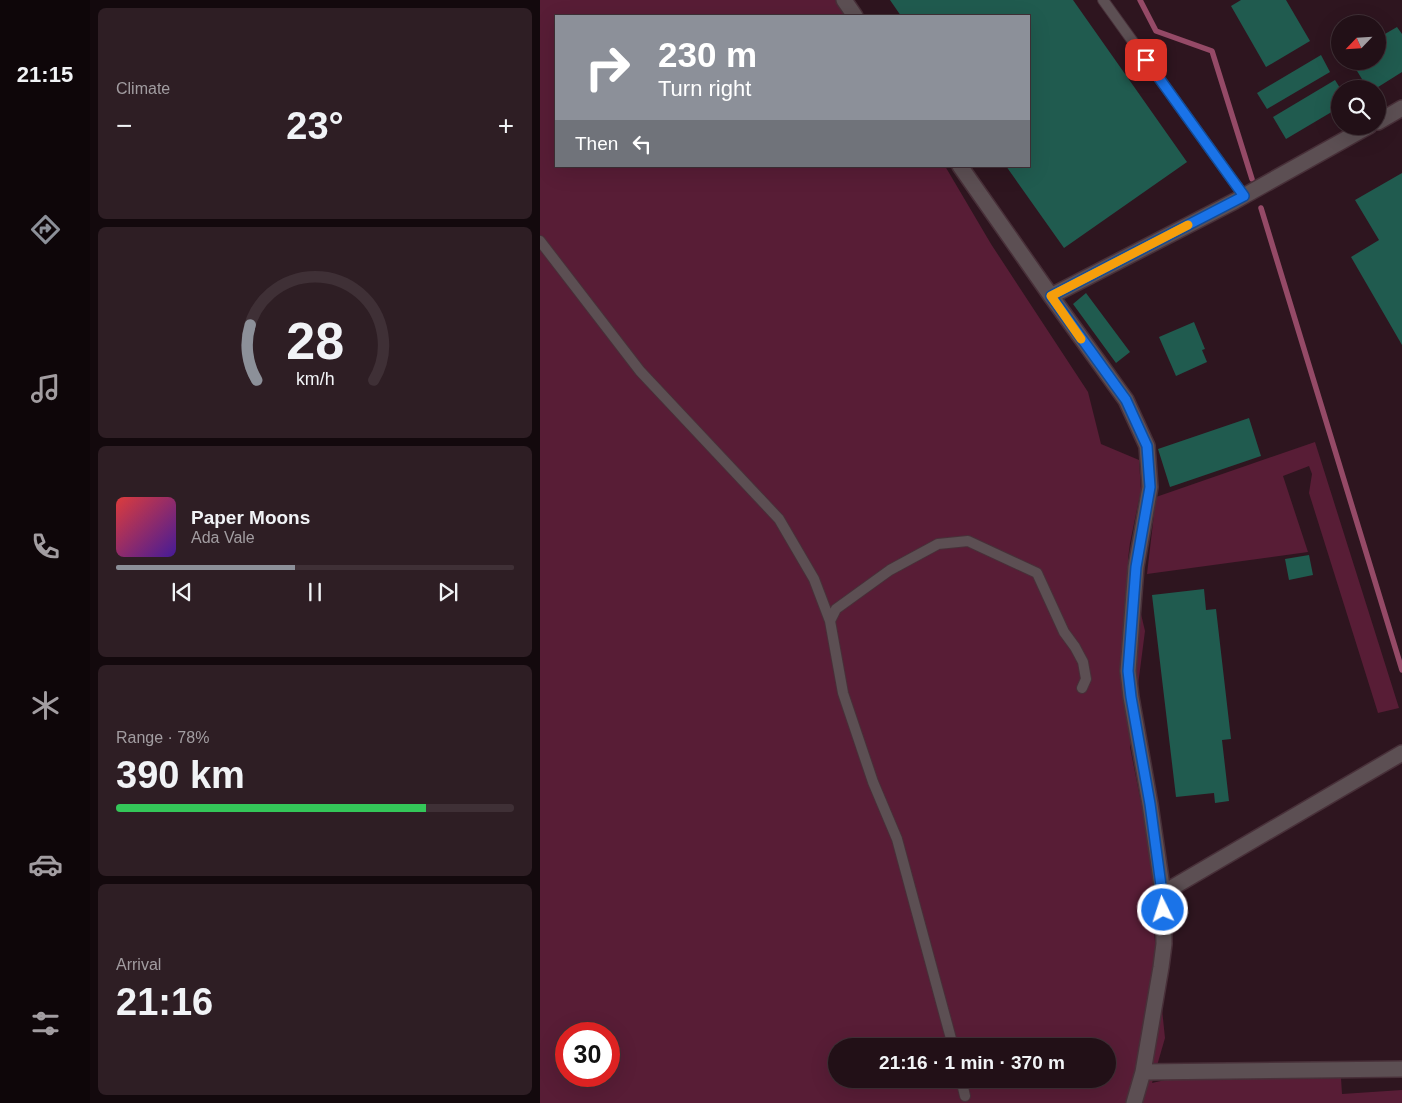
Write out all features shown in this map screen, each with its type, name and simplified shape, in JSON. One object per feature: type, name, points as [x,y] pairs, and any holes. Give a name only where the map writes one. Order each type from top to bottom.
[{"type":"street","points":[[844,0],[854,15]]},
{"type":"street","points":[[1386,117],[1402,108]]},
{"type":"street","points":[[1051,296],[1244,196],[1353,135]]},
{"type":"street","points":[[961,167],[1126,400],[1147,446],[1150,487],[1136,567],[1128,671],[1150,804],[1162,893],[1164,944],[1143,1072],[1134,1103]]},
{"type":"street","points":[[1162,893],[1402,753]]},
{"type":"street","points":[[1143,1072],[1402,1068]]},
{"type":"lane","points":[[1103,0],[1244,196]]},
{"type":"lane","points":[[540,241],[640,371],[779,519],[814,579],[830,621],[843,693],[873,782],[897,839],[951,1038]]},
{"type":"lane","points":[[830,621],[836,609],[890,570],[938,544],[968,541],[1038,573],[1064,632],[1083,662],[1086,679],[1082,688]]},
{"type":"lane","points":[[963,1088],[965,1096]]},
{"type":"shaded area","points":[[540,0],[837,0],[847,15],[555,15],[555,167],[946,167],[991,244],[1088,392],[1101,444],[1139,460],[1141,490],[1128,559],[1145,631],[1130,747],[1156,878],[1153,922],[1165,1038],[1152,1083],[1165,1080],[1341,1078],[1342,1094],[1402,1090],[1402,1103],[540,1103]]},
{"type":"shaded area","points":[[1315,442],[1399,708],[1378,713],[1309,493],[1312,474],[1309,466],[1283,476],[1308,552],[1147,574],[1156,497]]},
{"type":"building","points":[[890,0],[1073,0],[1187,162],[1064,248],[1007,167],[1030,167],[1030,15],[900,15]]},
{"type":"building","points":[[1241,0],[1286,0],[1310,41],[1266,67],[1231,6]]},
{"type":"building","points":[[1397,27],[1402,34],[1402,72],[1386,82],[1386,80],[1363,80],[1356,70],[1386,70],[1386,33]]},
{"type":"building","points":[[1321,55],[1330,72],[1267,109],[1257,93]]},
{"type":"building","points":[[1331,82],[1331,112],[1286,139],[1273,117]]},
{"type":"building","points":[[1402,173],[1402,345],[1351,257],[1379,240],[1355,200]]},
{"type":"building","points":[[1086,293],[1130,352],[1116,363],[1073,304]]},
{"type":"building","points":[[1194,322],[1205,349],[1202,350],[1207,362],[1176,376],[1159,337]]},
{"type":"building","points":[[1249,418],[1261,456],[1170,487],[1158,449]]},
{"type":"building","points":[[1309,555],[1313,575],[1289,580],[1285,559]]},
{"type":"building","points":[[1204,589],[1206,610],[1216,609],[1231,739],[1222,740],[1229,801],[1215,803],[1214,793],[1176,797],[1152,595]]},
{"type":"waterway","points":[[1140,0],[1156,31],[1212,51],[1252,179]]},
{"type":"waterway","points":[[1261,208],[1402,670]]},
{"type":"slow traffic","points":[[1081,339],[1051,296],[1188,225]]},
{"type":"route","points":[[1146,60],[1244,196],[1051,296],[1126,400],[1147,446],[1150,487],[1136,567],[1128,671],[1150,804],[1163,910]]}]
